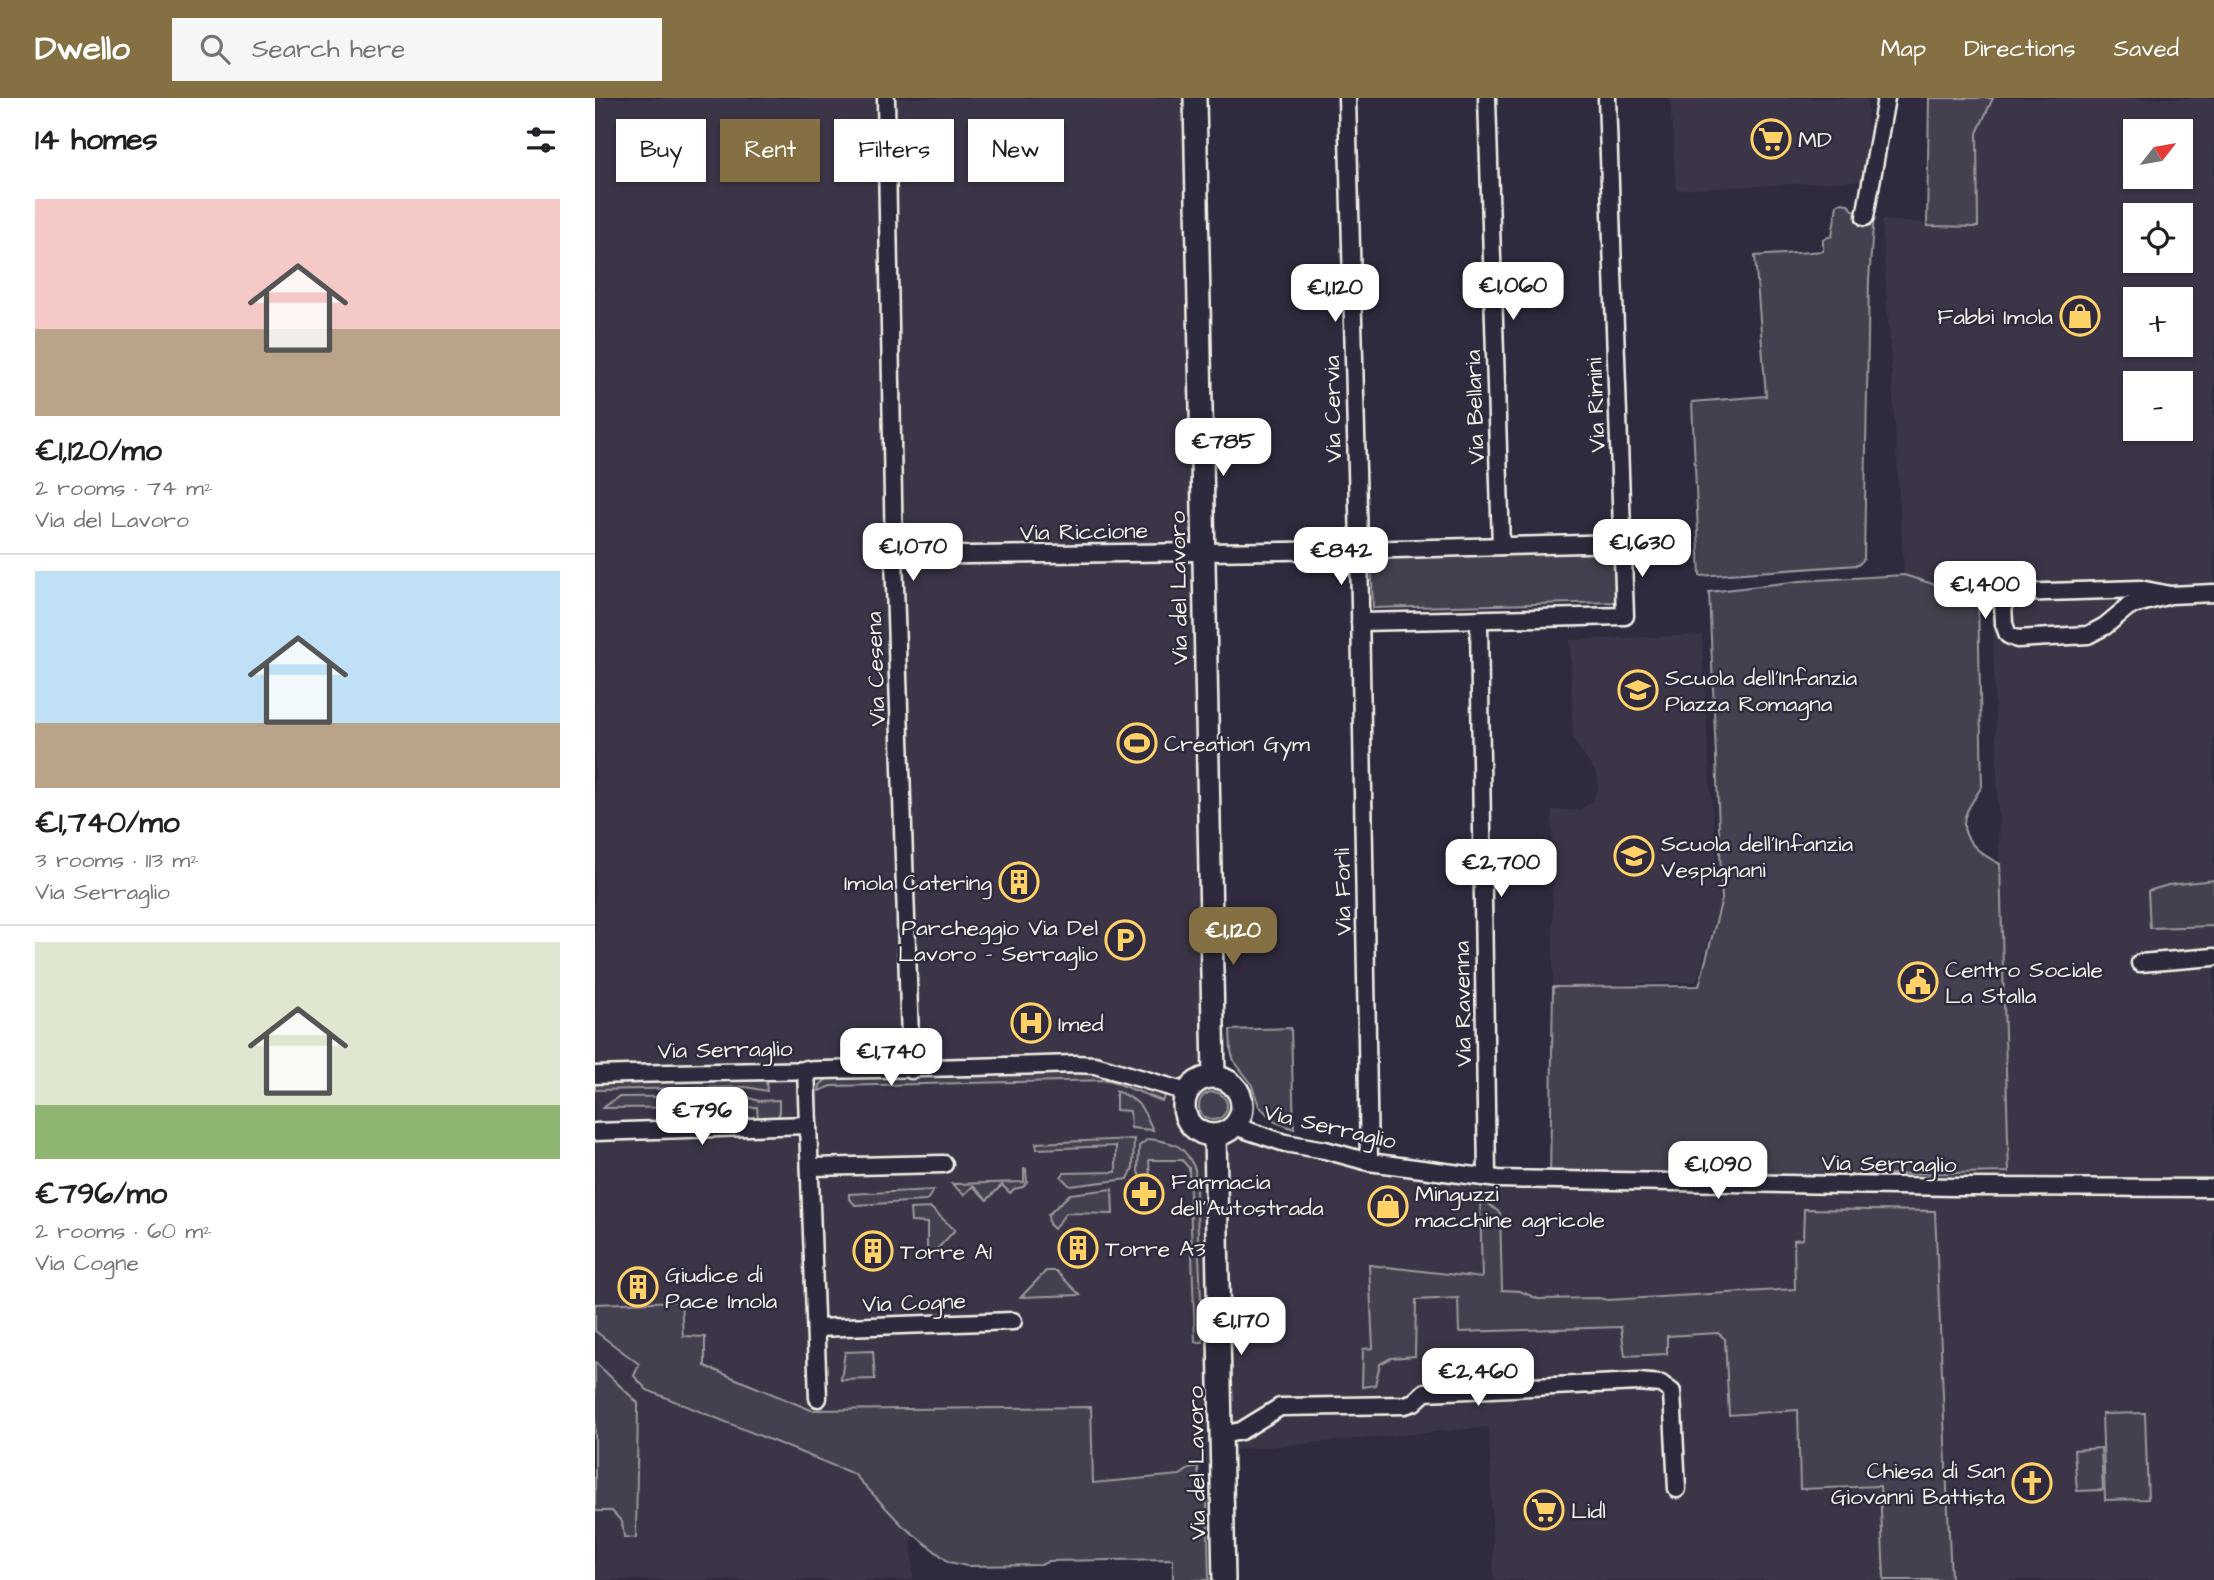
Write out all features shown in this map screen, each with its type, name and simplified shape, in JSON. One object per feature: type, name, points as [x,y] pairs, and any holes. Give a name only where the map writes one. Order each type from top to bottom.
[{"type":"main road","name":"Via del Lavoro","points":[[1195,98],[1214,1077],[1230,1082],[1240,1095],[1241,1111],[1224,1130],[1224,1580]]},
{"type":"main road","points":[[1214,1077],[1199,1080],[1187,1092],[1184,1109],[1191,1125],[1198,1130],[1224,1130]]},
{"type":"street","name":"Via Cesena","points":[[886,98],[894,556],[911,1070]]},
{"type":"street","name":"Via Cervia","points":[[1347,98],[1360,622]]},
{"type":"street","name":"Via Bellaria","points":[[1487,98],[1501,546]]},
{"type":"street","name":"Via Rimini","points":[[1479,621],[1625,616],[1608,98]]},
{"type":"street","points":[[1865,217],[1886,98]]},
{"type":"street","name":"Via Riccione","points":[[894,556],[1359,550],[1622,542]]},
{"type":"street","points":[[2170,595],[2140,589],[2018,593],[2008,596],[2003,603],[2004,624],[2008,635],[2017,639],[2088,635],[2105,626],[2129,606],[2170,595],[2214,593]]},
{"type":"street","points":[[1360,622],[1479,621]]},
{"type":"street","name":"Via Ravenna","points":[[1479,621],[1487,1177]]},
{"type":"street","name":"Via Forlì","points":[[1360,622],[1369,1162]]},
{"type":"street","points":[[2140,963],[2214,957]]},
{"type":"street","name":"Via Serraglio","points":[[595,1075],[1095,1065],[1187,1092]]},
{"type":"street","points":[[806,1069],[818,1398]]},
{"type":"street","points":[[595,1132],[808,1125]]},
{"type":"street","name":"Via Serraglio","points":[[1224,1130],[1325,1150],[1369,1162],[1529,1180],[2214,1188]]},
{"type":"street","points":[[810,1167],[944,1164]]},
{"type":"street","name":"Via Cogne","points":[[816,1328],[1013,1321]]},
{"type":"street","points":[[1222,1435],[1241,1431],[1280,1407],[1405,1405],[1415,1402],[1425,1392],[1639,1382],[1661,1384],[1672,1392],[1677,1489]]},
{"type":"shaded area","points":[[595,98],[1189,98],[1199,821],[1210,1113],[1254,1135],[1348,1161],[1550,1180],[2008,1172],[1992,596],[1904,575],[1882,220],[1978,227],[1977,133],[1993,98],[2214,98],[2214,1580],[1494,1580],[1489,1427],[1234,1450],[1182,1478],[911,1516],[913,1580],[595,1580]]},
{"type":"shaded area","name":"MD","points":[[1670,98],[1867,98],[1871,180],[1676,190]]},
{"type":"shaded area","points":[[1929,98],[1993,98],[1977,133],[1978,227],[1927,226]]},
{"type":"shaded area","points":[[1848,204],[1853,210],[1874,214],[1869,280],[1864,559],[1858,565],[1700,576],[1692,402],[1766,396],[1755,256],[1823,251],[1823,239],[1832,236],[1837,205]]},
{"type":"shaded area","points":[[1615,550],[1617,602],[1373,608],[1371,556]]},
{"type":"shaded area","points":[[1904,575],[1978,598],[1982,786],[1967,811],[1964,829],[1978,850],[2000,864],[2009,1172],[1550,1180],[1553,987],[1699,986],[1722,899],[1709,592],[1800,581]]},
{"type":"shaded area","name":"Scuola dell'Infanzia Vespignani","points":[[1702,635],[1720,902],[1696,982],[1553,986],[1552,810],[1579,810],[1592,802],[1599,785],[1597,774],[1573,740],[1570,640]]},
{"type":"shaded area","points":[[2214,880],[2214,926],[2150,928],[2148,891],[2168,885]]},
{"type":"shaded area","points":[[1291,1028],[1294,1129],[1275,1122],[1259,1106],[1251,1083],[1234,1061],[1230,1030]]},
{"type":"shaded area","points":[[1093,1073],[1144,1085],[1166,1095],[1162,1101],[1109,1080],[832,1086],[819,1091],[820,1085],[827,1079]]},
{"type":"shaded area","points":[[766,1080],[767,1091],[746,1087],[595,1090],[595,1084]]},
{"type":"shaded area","points":[[1116,1091],[1139,1105],[1153,1130],[1131,1128],[1130,1111],[1116,1110]]},
{"type":"shaded area","points":[[1213,1092],[1223,1096],[1227,1106],[1223,1116],[1213,1120],[1203,1116],[1199,1106],[1203,1096]]},
{"type":"shaded area","points":[[743,1096],[759,1101],[779,1100],[779,1119],[758,1120],[757,1107],[603,1108],[618,1097]]},
{"type":"shaded area","points":[[1134,1139],[1133,1168],[1128,1179],[1070,1186],[1061,1177],[1064,1173],[1116,1172],[1116,1146],[1037,1149],[1036,1143]]},
{"type":"shaded area","points":[[1148,1139],[1165,1141],[1182,1149],[1195,1169],[1203,1342],[1195,1342],[1189,1168],[1182,1160],[1149,1160],[1150,1179],[1141,1178],[1138,1172],[1139,1146]]},
{"type":"shaded area","points":[[1024,1169],[1027,1182],[1023,1187],[1010,1193],[1002,1185],[987,1200],[973,1186],[964,1195],[952,1184],[1024,1182]]},
{"type":"shaded area","points":[[1112,1189],[1113,1214],[1066,1213],[1054,1229],[1049,1224],[1048,1215],[1070,1194]]},
{"type":"shaded area","points":[[934,1190],[926,1201],[855,1205],[849,1198],[849,1194]]},
{"type":"shaded area","points":[[1480,1197],[1500,1213],[1502,1290],[1520,1291],[1538,1299],[1608,1300],[1795,1289],[1794,1240],[1803,1239],[1804,1209],[1935,1211],[1951,1580],[1884,1580],[1880,1486],[1800,1489],[1798,1410],[1729,1415],[1725,1339],[1718,1333],[1667,1336],[1667,1354],[1625,1356],[1621,1327],[1459,1332],[1458,1298],[1416,1300],[1415,1356],[1391,1358],[1380,1364],[1375,1385],[1362,1387],[1363,1349],[1373,1348],[1369,1265],[1482,1278]]},
{"type":"shaded area","points":[[931,1208],[955,1230],[927,1260],[927,1223],[911,1222],[910,1209]]},
{"type":"shaded area","points":[[1046,1271],[1056,1271],[1080,1295],[1021,1297]]},
{"type":"shaded area","points":[[681,1301],[683,1336],[705,1337],[705,1366],[811,1410],[1091,1407],[1093,1483],[1180,1475],[1198,1467],[1201,1499],[1207,1499],[1209,1580],[1173,1580],[1173,1559],[1049,1561],[1041,1565],[967,1566],[949,1562],[903,1526],[854,1474],[647,1390],[634,1376],[639,1364],[595,1331],[595,1304]]},
{"type":"shaded area","points":[[873,1351],[875,1379],[841,1380],[845,1352]]},
{"type":"shaded area","points":[[595,1362],[638,1403],[636,1538],[624,1537],[622,1522],[612,1511],[595,1511]]},
{"type":"shaded area","points":[[2145,1413],[2148,1499],[2105,1500],[2102,1414]]},
{"type":"shaded area","points":[[2101,1448],[2103,1490],[2077,1491],[2074,1450]]},
{"type":"place","name":"MD","points":[[1771,139]]},
{"type":"place","name":"Fabbi Imola","points":[[2080,316]]},
{"type":"place","name":"Scuola dell'Infanzia Piazza Romagna","points":[[1638,690]]},
{"type":"place","name":"Creation Gym","points":[[1137,743]]},
{"type":"place","name":"Scuola dell'Infanzia Vespignani","points":[[1634,856]]},
{"type":"place","name":"Imola Catering","points":[[1019,882]]},
{"type":"place","name":"Parcheggio Via Del Lavoro - Serraglio","points":[[1125,940]]},
{"type":"place","name":"Centro Sociale La Stalla","points":[[1918,982]]},
{"type":"place","name":"Imed","points":[[1031,1023]]},
{"type":"place","name":"Farmacia dell'Autostrada","points":[[1144,1194]]},
{"type":"place","name":"Minguzzi macchine agricole","points":[[1388,1206]]},
{"type":"place","name":"Torre A3","points":[[1078,1248]]},
{"type":"place","name":"Torre A1","points":[[873,1251]]},
{"type":"place","name":"Giudice di Pace Imola","points":[[638,1287]]},
{"type":"place","name":"Chiesa di San Giovanni Battista","points":[[2032,1483]]},
{"type":"place","name":"Lidl","points":[[1544,1510]]}]
